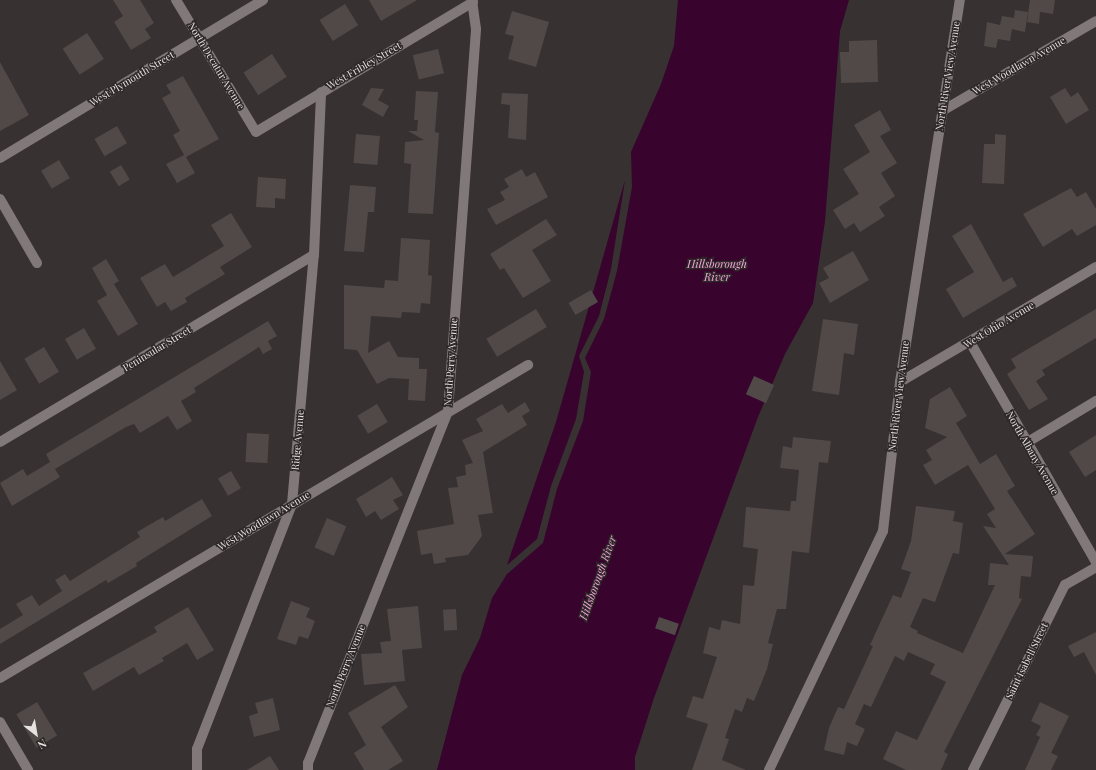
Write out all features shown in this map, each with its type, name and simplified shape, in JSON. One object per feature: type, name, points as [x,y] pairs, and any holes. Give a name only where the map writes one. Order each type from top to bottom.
[{"type":"street","name":"North Decatur Avenue","points":[[176,0],[256,132]]},
{"type":"street","name":"West Plymouth Street","points":[[0,158],[263,0]]},
{"type":"street","name":"North River View Avenue","points":[[770,770],[883,531],[900,382],[960,0]]},
{"type":"street","name":"West Fribley Street","points":[[256,132],[473,1]]},
{"type":"street","name":"North Perry Avenue","points":[[308,770],[308,764],[448,411],[476,30],[473,1]]},
{"type":"street","name":"West Woodlawn Avenue","points":[[942,111],[1096,21]]},
{"type":"street","name":"Ridge Avenue","points":[[197,770],[197,749],[292,504],[314,255],[321,92]]},
{"type":"street","points":[[0,199],[37,263]]},
{"type":"street","name":"Peninsular Street","points":[[0,442],[314,255]]},
{"type":"street","name":"West Ohio Avenue","points":[[900,382],[970,342],[1096,266]]},
{"type":"street","name":"North Albany Avenue","points":[[970,342],[1026,443],[1096,562]]},
{"type":"street","name":"West Woodlawn Avenue","points":[[0,678],[528,364]]},
{"type":"street","points":[[1026,443],[1096,401]]},
{"type":"street","name":"Saint Isabell Street","points":[[973,770],[1064,586],[1096,567]]},
{"type":"street","points":[[0,722],[28,770]]},
{"type":"water","name":"Hillsborough River","points":[[678,0],[849,0],[840,31],[825,221],[813,303],[785,354],[758,417],[654,698],[635,757],[635,770],[437,770],[462,675],[480,638],[492,598],[507,574],[543,543],[557,489],[583,421],[591,372],[585,358],[604,319],[617,271],[632,187],[631,152],[661,84],[674,46]]},
{"type":"water","points":[[625,180],[611,269],[599,316],[579,356],[584,372],[576,419],[551,486],[537,539],[507,565],[556,422]]},
{"type":"building","points":[[113,0],[140,0],[154,23],[145,29],[151,38],[131,50],[114,22],[123,16]]},
{"type":"building","points":[[369,0],[417,0],[381,21]]},
{"type":"building","points":[[1030,0],[1055,0],[1053,14],[1040,12],[1039,24],[1027,22]]},
{"type":"building","points":[[345,4],[358,25],[333,41],[320,20]]},
{"type":"building","points":[[1015,10],[1028,12],[1025,32],[1012,29],[1010,41],[998,39],[996,48],[984,46],[987,22],[1000,25],[1002,16],[1014,18]]},
{"type":"building","points":[[512,11],[549,22],[536,67],[508,59],[514,36],[505,34]]},
{"type":"building","points":[[87,33],[104,59],[80,75],[63,49]]},
{"type":"building","points":[[877,40],[878,82],[841,83],[840,52],[849,52],[849,41]]},
{"type":"building","points":[[438,49],[444,73],[419,80],[413,55]]},
{"type":"building","points":[[272,54],[287,77],[258,95],[243,73]]},
{"type":"building","points":[[0,62],[29,115],[0,131]]},
{"type":"building","points":[[183,76],[219,139],[186,157],[195,173],[177,183],[166,164],[184,155],[173,135],[180,131],[162,98],[171,93],[166,85]]},
{"type":"building","points":[[371,88],[384,89],[378,100],[389,106],[383,117],[362,105]]},
{"type":"building","points":[[1065,88],[1071,97],[1078,92],[1089,110],[1066,124],[1050,97]]},
{"type":"building","points":[[416,91],[438,92],[435,132],[439,133],[433,214],[408,213],[411,164],[404,163],[405,142],[424,140],[408,131],[417,131],[418,120],[414,120]]},
{"type":"building","points":[[502,93],[528,94],[526,140],[508,138],[510,105],[501,104]]},
{"type":"building","points":[[880,110],[891,130],[880,136],[897,163],[881,173],[895,196],[879,207],[885,216],[860,232],[854,223],[845,229],[833,210],[859,194],[843,169],[870,152],[854,125]]},
{"type":"building","points":[[117,126],[127,143],[104,156],[94,139]]},
{"type":"building","points":[[356,134],[380,136],[377,165],[353,163]]},
{"type":"building","points":[[995,134],[1006,135],[1004,184],[982,183],[984,144],[995,144]]},
{"type":"building","points":[[59,160],[70,178],[52,189],[41,171]]},
{"type":"building","points":[[121,165],[130,180],[119,186],[110,172]]},
{"type":"building","points":[[522,169],[526,177],[535,172],[548,197],[496,225],[487,209],[505,200],[500,192],[509,187],[504,179]]},
{"type":"building","points":[[258,177],[286,179],[285,199],[275,198],[275,208],[256,207]]},
{"type":"building","points":[[350,185],[376,187],[374,212],[368,212],[364,252],[344,251]]},
{"type":"building","points":[[1071,188],[1077,197],[1086,192],[1096,209],[1096,225],[1077,236],[1072,229],[1043,247],[1023,214]]},
{"type":"building","points":[[231,213],[252,247],[220,267],[225,274],[185,298],[187,302],[171,311],[165,302],[157,307],[140,278],[165,264],[173,277],[224,246],[211,225]]},
{"type":"building","points":[[546,219],[557,235],[532,250],[551,281],[523,298],[504,268],[500,270],[490,254]]},
{"type":"building","points":[[971,224],[1003,282],[1012,277],[1017,286],[963,318],[946,289],[974,272],[952,236]]},
{"type":"building","points":[[401,238],[430,240],[428,275],[432,276],[430,304],[421,303],[420,313],[402,312],[401,318],[371,316],[368,353],[389,341],[398,357],[419,358],[419,369],[427,369],[425,401],[408,400],[409,379],[389,378],[377,384],[357,350],[344,349],[344,285],[384,288],[385,280],[398,281]]},
{"type":"building","points":[[853,251],[869,280],[830,303],[819,283],[829,278],[823,268]]},
{"type":"building","points":[[106,259],[119,281],[114,284],[138,324],[118,336],[97,301],[107,295],[92,268]]},
{"type":"building","points":[[591,290],[598,302],[575,315],[568,303]]},
{"type":"building","points":[[536,309],[547,327],[497,357],[486,339]]},
{"type":"building","points":[[1096,309],[1096,338],[1042,370],[1045,375],[1036,381],[1048,399],[1029,410],[1007,374],[1016,368],[1011,359]]},
{"type":"building","points":[[823,319],[858,324],[854,355],[844,353],[839,395],[812,391]]},
{"type":"building","points":[[268,321],[277,336],[268,341],[272,349],[263,354],[259,347],[194,388],[196,392],[181,401],[192,421],[177,430],[168,416],[140,433],[134,424],[126,427],[55,469],[60,477],[12,506],[0,483],[23,469],[27,476],[50,462],[46,454]]},
{"type":"building","points":[[84,328],[96,349],[77,360],[65,339]]},
{"type":"building","points":[[44,347],[59,372],[39,384],[24,359]]},
{"type":"building","points":[[0,361],[17,390],[0,400]]},
{"type":"building","points":[[754,376],[774,385],[766,403],[746,394]]},
{"type":"building","points":[[950,387],[967,416],[956,423],[980,464],[996,454],[1015,486],[1007,491],[1035,534],[1005,554],[1033,556],[1031,577],[1021,576],[1019,598],[1022,599],[944,752],[948,754],[941,770],[906,770],[883,759],[896,731],[917,740],[946,682],[930,674],[935,664],[908,652],[904,661],[895,656],[871,707],[864,704],[855,724],[865,729],[857,746],[847,742],[844,755],[824,750],[829,728],[838,707],[844,709],[873,646],[870,645],[893,595],[901,598],[911,572],[901,569],[911,541],[916,506],[955,511],[953,521],[963,523],[959,554],[953,553],[935,602],[923,598],[910,627],[918,631],[917,633],[963,653],[995,585],[988,585],[990,563],[1009,565],[983,526],[996,528],[987,514],[995,509],[968,465],[935,485],[923,465],[932,460],[926,450],[947,437],[925,428],[930,399]]},
{"type":"building","points":[[525,402],[530,411],[522,416],[527,425],[483,452],[493,513],[478,515],[482,536],[468,555],[445,558],[446,562],[434,564],[432,553],[421,555],[417,531],[454,524],[448,488],[458,487],[456,477],[466,475],[465,465],[473,463],[462,440],[483,431],[476,419],[502,404],[508,413]]},
{"type":"building","points":[[377,404],[388,422],[368,434],[357,416]]},
{"type":"building","points":[[247,433],[269,434],[267,463],[245,462]]},
{"type":"building","points":[[1096,435],[1096,470],[1085,477],[1069,452]]},
{"type":"building","points":[[793,437],[831,441],[828,463],[819,462],[809,553],[792,551],[786,609],[777,609],[768,643],[773,644],[767,669],[754,701],[747,698],[742,712],[735,709],[725,738],[729,739],[722,760],[746,770],[692,770],[708,724],[686,717],[693,696],[703,699],[717,657],[703,653],[709,627],[720,630],[722,620],[740,624],[743,585],[754,586],[758,549],[743,547],[746,507],[790,511],[791,501],[796,501],[799,470],[780,468],[783,446],[792,448]]},
{"type":"building","points":[[231,471],[241,488],[228,496],[218,479]]},
{"type":"building","points":[[392,477],[403,495],[393,500],[399,509],[381,520],[375,511],[366,517],[356,499]]},
{"type":"building","points":[[202,499],[212,516],[136,563],[137,566],[108,583],[106,580],[0,644],[0,629],[23,615],[16,604],[32,595],[39,606],[62,591],[55,580],[65,574],[70,581],[140,537],[137,532],[163,517],[165,521]]},
{"type":"building","points":[[327,518],[346,526],[334,556],[314,547]]},
{"type":"building","points":[[291,601],[310,608],[306,617],[315,621],[308,639],[299,636],[296,645],[277,639]]},
{"type":"building","points":[[418,606],[422,648],[402,650],[405,681],[364,685],[361,654],[382,653],[380,642],[391,641],[387,609]]},
{"type":"building","points":[[188,607],[214,650],[197,660],[187,643],[162,658],[164,661],[139,675],[134,667],[93,691],[83,673],[157,632],[154,627]]},
{"type":"building","points":[[456,609],[457,630],[444,631],[443,610]]},
{"type":"building","points":[[659,617],[679,624],[675,635],[655,628]]},
{"type":"building","points":[[1096,632],[1096,675],[1084,652],[1074,657],[1068,646]]},
{"type":"building","points":[[395,685],[408,707],[381,727],[403,761],[388,770],[364,770],[354,753],[366,745],[348,713]]},
{"type":"building","points":[[273,698],[280,730],[254,737],[249,716],[258,713],[255,703]]},
{"type":"building","points":[[37,702],[57,735],[37,748],[16,714]]},
{"type":"building","points":[[1040,702],[1069,716],[1051,753],[1058,756],[1051,770],[1025,770],[1040,737],[1036,735],[1041,726],[1031,721]]},
{"type":"building","points":[[270,756],[279,770],[247,770]]}]
